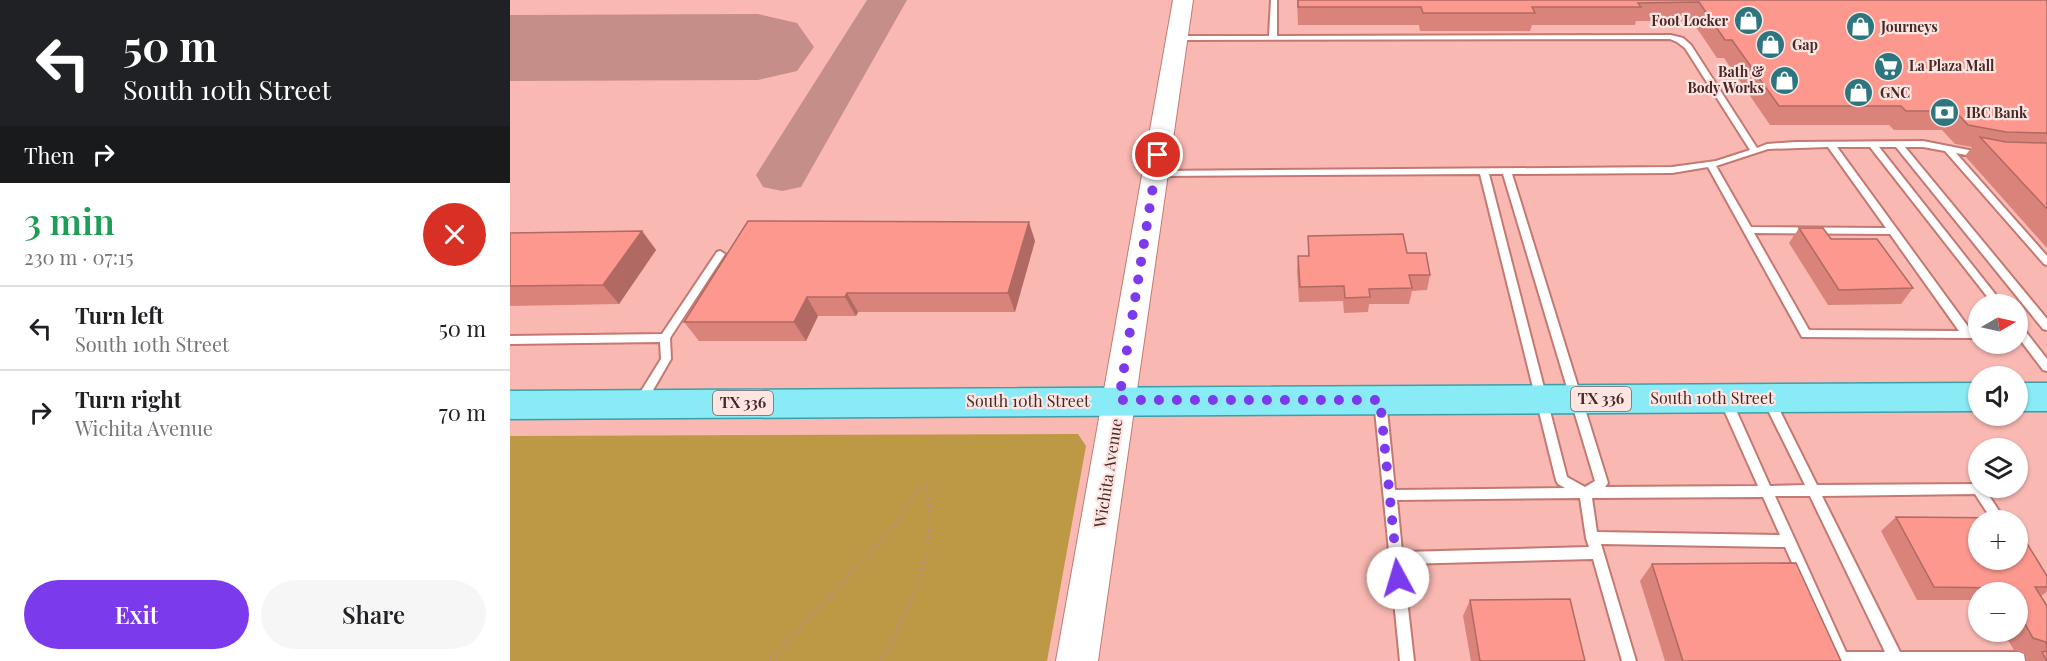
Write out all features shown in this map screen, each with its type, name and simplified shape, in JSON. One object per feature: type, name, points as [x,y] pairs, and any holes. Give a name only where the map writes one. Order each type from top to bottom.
[{"type":"main road","name":"Wichita Avenue","points":[[1077,661],[1183,0]]},
{"type":"main road","name":"South 10th Street","points":[[510,405],[1968,397]]},
{"type":"main road","points":[[2028,397],[2047,397]]},
{"type":"lane","points":[[1273,37],[1274,0]]},
{"type":"lane","points":[[1177,38],[1671,38],[1680,40],[1688,47],[1754,150]]},
{"type":"lane","points":[[1898,144],[2047,326]]},
{"type":"lane","points":[[1155,173],[1661,170],[1711,164],[1767,147],[1831,145],[1923,144],[1991,156]]},
{"type":"lane","points":[[1711,164],[1806,334],[1968,335],[1831,145]]},
{"type":"lane","points":[[1873,145],[1990,294]]},
{"type":"lane","points":[[1947,148],[2047,262]]},
{"type":"lane","points":[[1508,171],[1559,399],[1562,480],[1585,493]]},
{"type":"lane","points":[[1484,172],[1559,399],[1602,483],[1585,493]]},
{"type":"lane","points":[[1748,230],[1892,231]]},
{"type":"lane","points":[[639,404],[666,359],[665,338],[720,254]]},
{"type":"lane","points":[[510,340],[665,338]]},
{"type":"lane","points":[[2028,343],[2047,367]]},
{"type":"lane","points":[[1725,398],[1769,492],[1842,660],[2019,659]]},
{"type":"lane","points":[[1768,398],[1897,660]]},
{"type":"lane","points":[[1380,400],[1407,661]]},
{"type":"lane","points":[[1390,495],[1978,489],[1992,510]]},
{"type":"lane","points":[[1585,493],[1592,538],[1629,661]]},
{"type":"lane","points":[[1592,538],[1790,541]]},
{"type":"lane","points":[[1396,558],[1598,553]]},
{"type":"path","points":[[770,661],[899,520],[918,489],[924,486],[927,488],[933,512],[920,578],[905,616],[880,661]]},
{"type":"shaded area","points":[[1078,434],[1086,446],[1047,661],[510,661],[510,436]]},
{"type":"building","name":"La Plaza Mall","points":[[1298,0],[2047,0],[2047,133],[2006,132],[1968,125],[1955,111],[1906,111],[1901,106],[1779,106],[1732,40],[1725,40],[1699,2],[1638,3],[1641,7],[1532,7],[1535,13],[1423,13],[1421,7],[1298,7]]},
{"type":"building","points":[[1980,137],[2006,142],[2047,143],[2047,209]]},
{"type":"building","points":[[748,221],[1029,222],[1008,293],[847,293],[845,297],[807,297],[794,322],[684,322]]},
{"type":"building","points":[[1799,228],[1823,228],[1831,239],[1877,239],[1913,288],[1839,290]]},
{"type":"building","points":[[642,231],[603,285],[510,286],[510,233]]},
{"type":"building","points":[[1403,234],[1407,253],[1426,253],[1430,275],[1409,275],[1412,288],[1369,289],[1370,297],[1345,298],[1344,286],[1300,287],[1298,256],[1309,256],[1308,236]]},
{"type":"building","points":[[1896,517],[1968,518],[1968,570],[2028,570],[2028,545],[2047,576],[2047,587],[2035,587],[2047,606],[2047,650],[2046,642],[2033,638],[2028,629],[2028,582],[1968,582],[1968,587],[1934,587]]},
{"type":"building","points":[[1796,563],[1841,661],[1683,661],[1652,564]]},
{"type":"building","points":[[1570,599],[1585,661],[1480,661],[1470,600]]},
{"type":"building","points":[[2047,651],[2047,661],[2042,652]]},
{"type":"taxiway","points":[[782,175],[887,0]]},
{"type":"runway","points":[[510,48],[758,47]]},
{"type":"place","name":"Foot Locker","points":[[1749,21]]},
{"type":"place","name":"Journeys","points":[[1860,27]]},
{"type":"place","name":"Gap","points":[[1771,45]]},
{"type":"place","name":"La Plaza Mall","points":[[1888,66]]},
{"type":"place","name":"Bath & Body Works","points":[[1785,80]]},
{"type":"place","name":"GNC","points":[[1859,93]]},
{"type":"place","name":"IBC Bank","points":[[1945,113]]},
{"type":"route","points":[[1158,155],[1119,400],[1380,400],[1398,578]]}]
